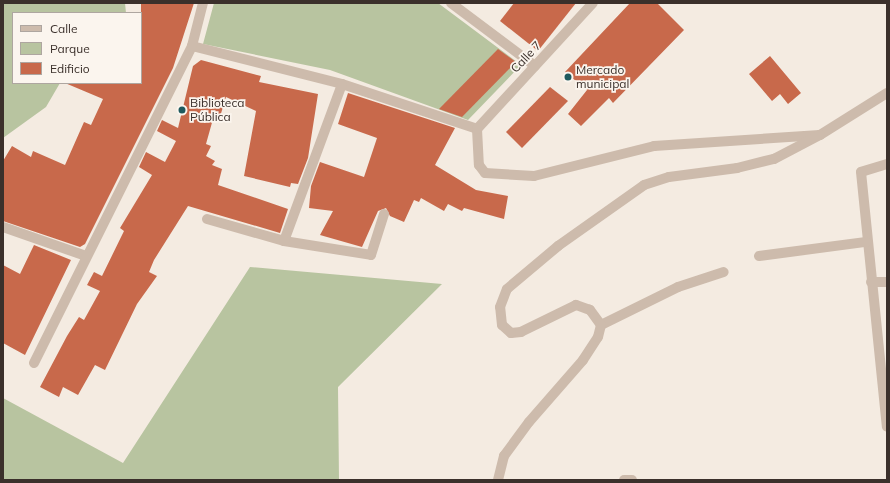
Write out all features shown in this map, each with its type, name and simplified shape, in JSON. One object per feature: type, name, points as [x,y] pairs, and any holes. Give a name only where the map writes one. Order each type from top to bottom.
[{"type":"street","points":[[34,363],[192,46],[203,3]]},
{"type":"street","points":[[452,3],[535,66]]},
{"type":"street","name":"Calle 7","points":[[477,129],[594,3]]},
{"type":"street","points":[[192,46],[342,84],[477,129],[479,165],[485,173],[512,176],[534,176],[654,146],[820,135]]},
{"type":"street","points":[[284,241],[342,84]]},
{"type":"street","points":[[601,324],[590,310],[576,305],[521,332],[511,332],[502,325],[501,297],[558,246],[644,185],[669,177],[737,168],[774,159],[820,135],[887,93]]},
{"type":"street","points":[[887,164],[861,172],[866,242],[887,427]]},
{"type":"street","points":[[207,219],[284,241],[371,255],[384,214]]},
{"type":"street","points":[[3,227],[86,256]]},
{"type":"street","points":[[759,256],[866,242]]},
{"type":"street","points":[[601,324],[678,287],[724,272]]},
{"type":"street","points":[[871,282],[887,282]]},
{"type":"street","points":[[498,480],[504,456],[583,360],[598,337],[601,324]]},
{"type":"street","points":[[624,480],[632,480]]},
{"type":"green space","points":[[3,3],[125,3],[126,12],[12,12],[12,84],[59,84],[46,107],[3,138]]},
{"type":"green space","points":[[214,3],[438,3],[521,65],[468,120],[330,70],[203,44]]},
{"type":"green space","points":[[250,267],[442,284],[338,387],[339,480],[3,480],[3,398],[123,463]]},
{"type":"building","points":[[141,3],[194,3],[173,68],[85,244],[80,247],[3,221],[3,161],[12,146],[31,157],[33,151],[65,165],[84,122],[91,125],[103,99],[67,84],[142,84]]},
{"type":"building","points":[[514,3],[576,3],[538,51],[500,21]]},
{"type":"building","points":[[630,3],[657,3],[684,30],[613,103],[609,98],[581,126],[568,114],[587,90],[565,72]]},
{"type":"building","points":[[498,49],[516,62],[462,117],[439,109]]},
{"type":"building","points":[[770,56],[801,93],[788,104],[780,94],[772,101],[749,74]]},
{"type":"building","points":[[201,60],[261,76],[259,82],[318,94],[308,158],[298,184],[291,183],[290,187],[244,176],[256,111],[226,97],[219,120],[213,119],[206,144],[211,146],[206,156],[215,161],[212,165],[222,169],[218,185],[288,209],[280,233],[188,206],[154,260],[149,272],[157,276],[137,304],[105,370],[95,365],[78,395],[63,387],[59,397],[40,387],[67,336],[79,317],[84,320],[100,291],[87,285],[94,272],[102,276],[124,231],[120,228],[152,175],[139,167],[146,152],[165,162],[176,141],[157,131],[162,120],[178,128],[193,66]]},
{"type":"building","points":[[550,87],[568,101],[522,148],[506,132]]},
{"type":"building","points":[[348,93],[455,128],[435,165],[476,190],[508,196],[504,219],[464,208],[462,211],[448,204],[444,211],[421,198],[419,202],[414,200],[404,222],[390,216],[386,208],[378,211],[362,247],[320,235],[333,211],[309,208],[311,186],[320,162],[364,177],[377,138],[338,124]]},
{"type":"building","points":[[34,245],[71,260],[25,355],[3,343],[3,265],[20,274]]},
{"type":"place","name":"Mercado municipal","points":[[568,77]]},
{"type":"place","name":"Biblioteca Pública","points":[[182,110]]}]
